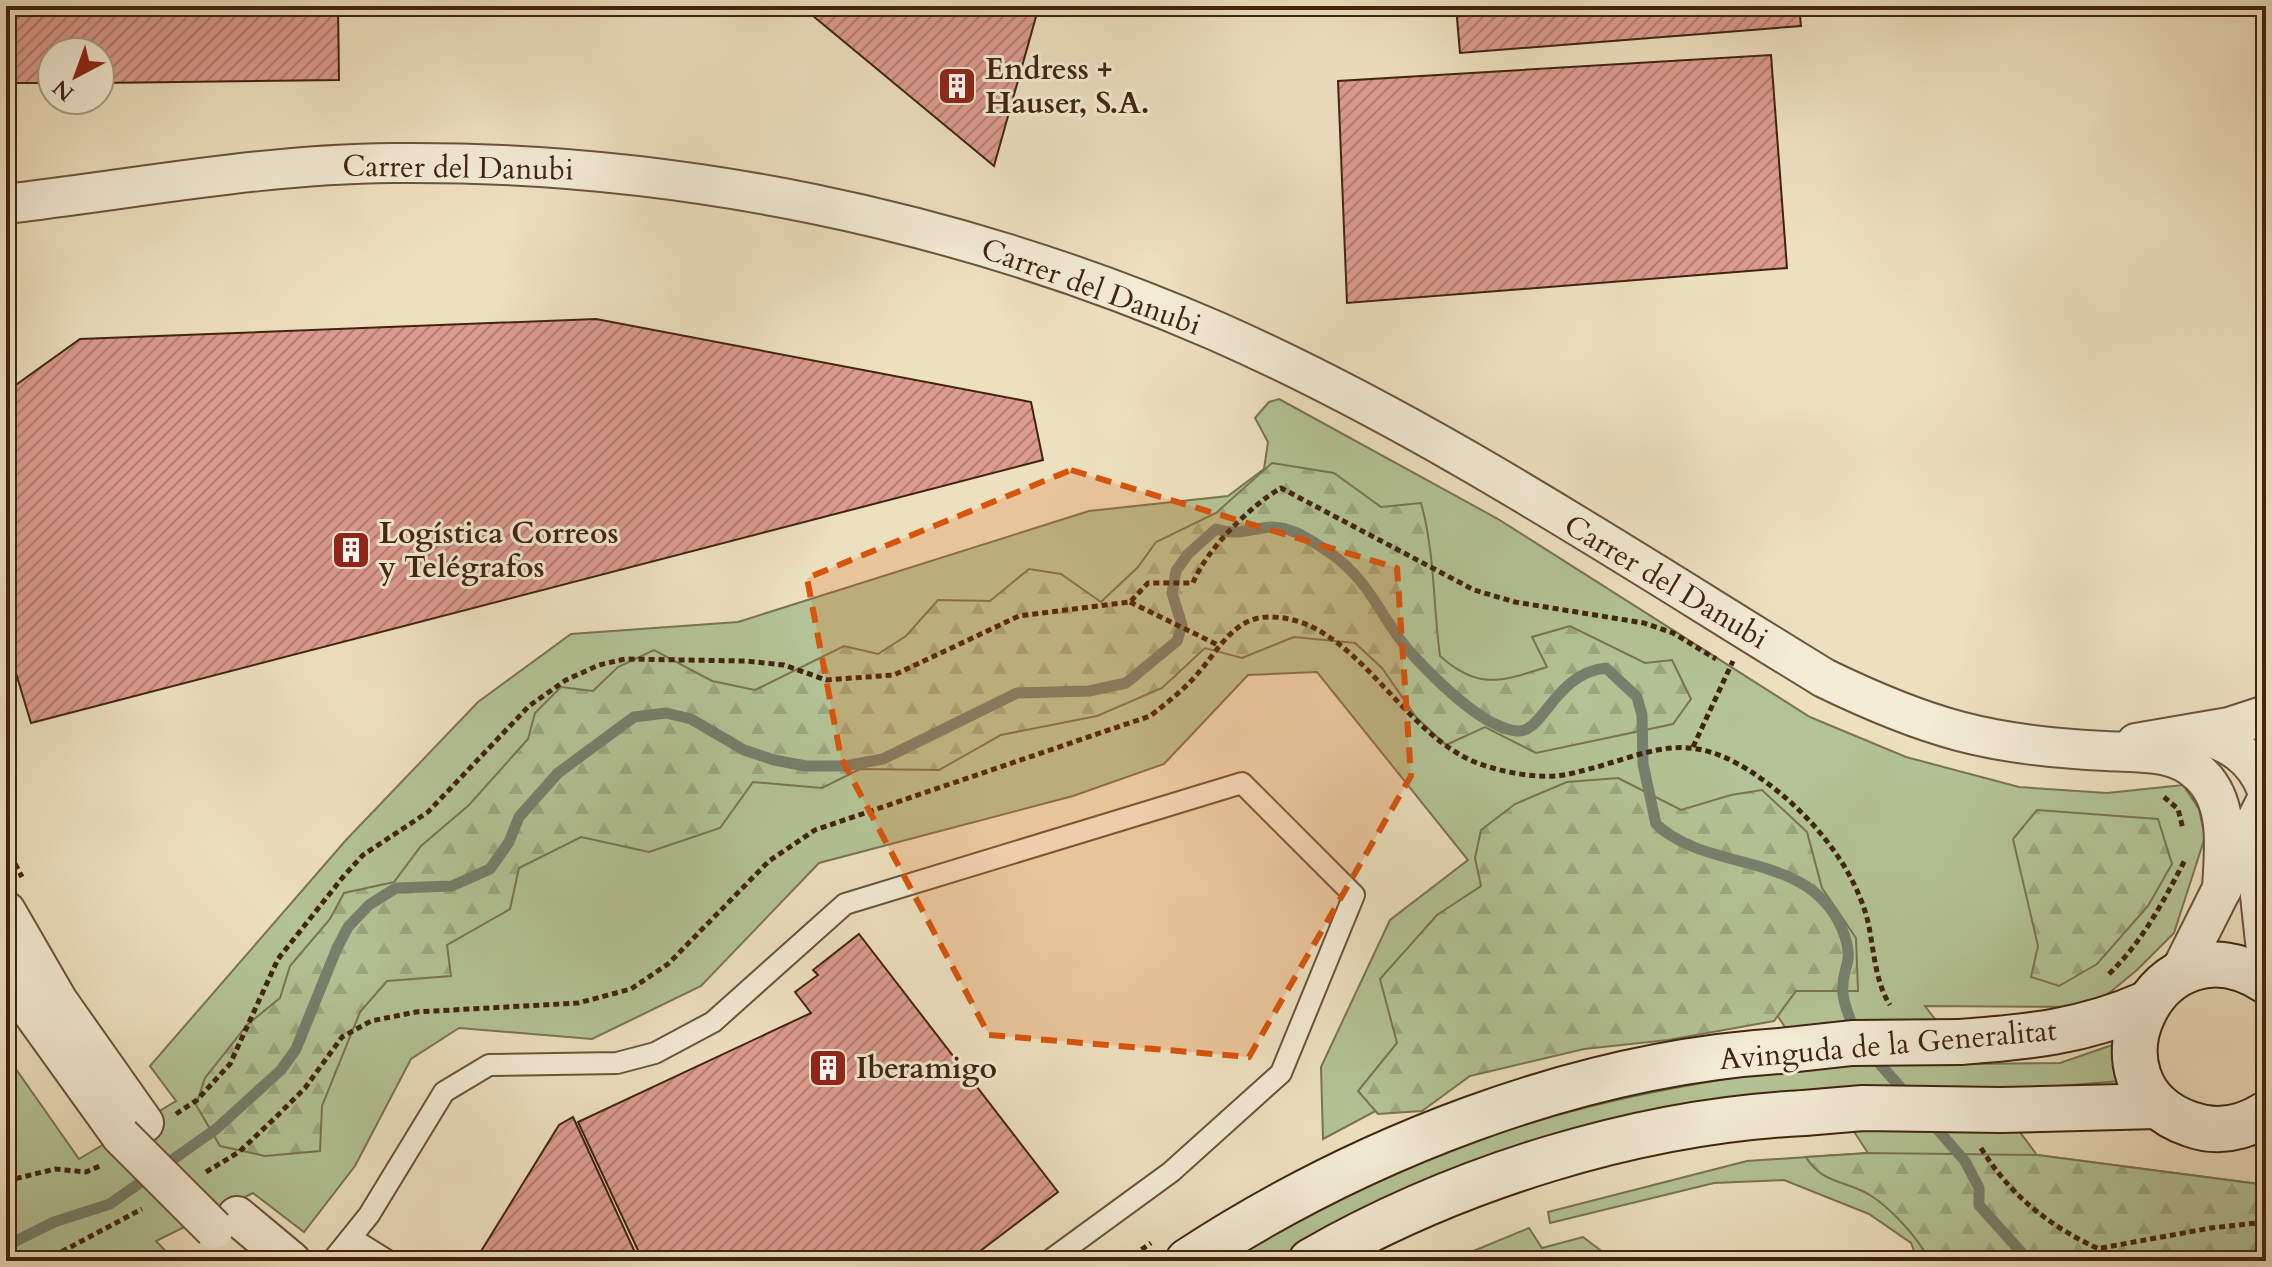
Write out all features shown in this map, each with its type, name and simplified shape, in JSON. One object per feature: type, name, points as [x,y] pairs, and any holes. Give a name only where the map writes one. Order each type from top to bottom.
[{"type":"street","name":"Carrer del Danubi","points":[[6,204],[186,177],[284,167],[393,163],[480,165],[687,182],[836,209],[937,233],[1111,290],[1215,331],[1284,364],[1461,459],[1824,678],[1885,708],[1984,739],[2026,747],[2156,753],[2197,770],[2212,787],[2224,826],[2222,889]]},
{"type":"street","name":"Carrer del Danubi","points":[[2082,750],[2199,734],[2266,715]]},
{"type":"street","name":"Carrer del Danubi","points":[[2199,734],[2237,749],[2260,773],[2266,788]]},
{"type":"street","name":"Carrer del Danubi","points":[[2179,974],[2266,801]]},
{"type":"street","points":[[2266,810],[2258,877],[2266,951]]},
{"type":"street","points":[[6,911],[135,1135]]},
{"type":"street","points":[[2261,1120],[2228,1129],[2203,1129],[2179,1120],[2158,1106],[2137,1067],[2136,1035],[2146,1004],[2160,987],[2179,974],[2202,966],[2227,965],[2251,972],[2266,981]]},
{"type":"street","points":[[6,976],[135,1135],[226,1222],[291,1261]]},
{"type":"street","name":"Avinguda de la Generalitat","points":[[1188,1261],[1311,1191],[1510,1104],[1633,1070],[1852,1043],[1960,1042],[2050,1035],[2106,1021],[2146,1004]]},
{"type":"street","name":"Avinguda de la Generalitat","points":[[1311,1261],[1427,1204],[1539,1163],[1658,1130],[1755,1116],[1863,1108],[1987,1123],[2158,1106]]},
{"type":"street","points":[[226,1222],[251,1261]]},
{"type":"lane","points":[[332,1261],[369,1215],[444,1092],[489,1065],[617,1063],[655,1053],[713,1022],[845,904],[1242,783],[1354,895],[1281,1073],[1171,1172],[1049,1261]]},
{"type":"lane","points":[[351,1238],[388,1261]]},
{"type":"path","points":[[1130,602],[1148,583],[1193,583],[1200,564],[1255,503],[1281,488],[1474,590],[1515,602],[1644,623],[1673,633],[1729,667]]},
{"type":"path","points":[[6,1181],[55,1169],[86,1172],[135,1135],[197,1100],[230,1064],[278,959],[363,855],[428,812],[529,706],[566,680],[599,665],[625,659],[746,661],[784,665],[826,680],[894,675],[1019,616],[1130,602],[1192,635],[1218,645]]},
{"type":"path","points":[[1693,747],[1735,659],[1726,653]]},
{"type":"path","points":[[1627,755],[1653,748],[1693,747],[1712,751],[1761,778],[1798,807],[1832,850],[1866,915],[1882,992],[1899,1018]]},
{"type":"path","points":[[2154,791],[2178,809],[2186,837]]},
{"type":"path","points":[[2105,977],[2127,956],[2153,922],[2190,851]]},
{"type":"path","points":[[1987,1123],[2010,1191],[2051,1223],[2127,1261]]},
{"type":"path","points":[[2099,1249],[2211,1228],[2266,1222]]},
{"type":"highlighted area","points":[[1071,470],[1397,568],[1411,776],[1249,1057],[989,1035],[841,758],[807,578]]},
{"type":"green space","points":[[1279,399],[1498,519],[1810,717],[1906,757],[2019,787],[2107,793],[2183,785],[2199,809],[2205,837],[2174,933],[2137,970],[2092,1007],[1925,1006],[1969,1064],[2060,1063],[2112,1045],[2120,1081],[2035,1088],[1987,1088],[2037,1155],[2266,1185],[2266,1261],[1918,1261],[1911,1243],[1869,1214],[1784,1180],[1714,1183],[1550,1223],[1548,1212],[1747,1161],[1868,1153],[1828,1092],[1461,1172],[1275,1261],[1224,1261],[1368,1183],[1476,1140],[1641,1095],[1812,1067],[1770,1005],[1618,1020],[1413,1091],[1323,1139],[1321,1067],[1390,920],[1468,860],[1317,672],[1248,675],[1164,764],[1073,796],[819,863],[701,986],[592,1039],[459,1028],[411,1059],[355,1166],[304,1232],[253,1193],[156,1241],[175,1261],[6,1261],[6,1055],[79,1159],[176,1101],[150,1066],[346,840],[478,702],[571,634],[738,622],[1089,511],[1228,496],[1264,469],[1268,442],[1255,418],[1269,402]]},
{"type":"green space","points":[[1272,463],[1334,473],[1381,507],[1421,503],[1431,560],[1440,656],[1454,667],[1479,679],[1491,680],[1547,667],[1532,637],[1570,626],[1645,663],[1672,660],[1691,699],[1673,724],[1536,753],[1485,727],[1446,745],[1416,717],[1382,668],[1355,643],[1294,637],[1242,658],[1205,648],[1162,688],[1097,716],[1001,735],[939,770],[860,769],[822,788],[753,782],[720,828],[649,852],[581,837],[519,868],[510,909],[447,945],[451,976],[387,981],[360,1012],[322,1106],[320,1151],[265,1156],[220,1146],[196,1105],[205,1078],[247,1025],[280,998],[290,966],[330,919],[344,893],[394,882],[421,846],[469,805],[528,739],[535,713],[561,687],[593,691],[618,667],[654,650],[712,681],[755,690],[844,646],[878,654],[906,636],[938,600],[990,601],[1029,569],[1061,574],[1101,602],[1138,567],[1156,542],[1216,513]]},
{"type":"green space","points":[[1618,778],[1681,810],[1731,795],[1762,790],[1807,832],[1822,888],[1856,938],[1858,991],[1796,991],[1774,1021],[1668,1040],[1584,1049],[1470,1076],[1422,1111],[1378,1114],[1358,1091],[1397,1043],[1380,979],[1437,915],[1481,886],[1475,858],[1481,830],[1515,804],[1567,782]]},
{"type":"green space","points":[[2037,810],[2158,819],[2172,864],[2148,906],[2097,964],[2059,986],[2031,977],[2038,946],[2013,839]]},
{"type":"green space","points":[[1869,1153],[2037,1155],[2266,1185],[2266,1261],[1930,1261],[1912,1234],[1887,1208],[1861,1190],[1819,1172],[1806,1157]]},
{"type":"green space","points":[[1529,1228],[1542,1248],[1583,1237],[1604,1253],[1605,1261],[1449,1261]]},
{"type":"building","points":[[6,6],[338,6],[339,80],[116,83],[116,36],[36,36],[36,83],[6,83]]},
{"type":"building","name":"Endress + Hauser, S.A.","points":[[801,6],[1039,6],[994,166]]},
{"type":"building","points":[[1456,6],[1799,6],[1801,26],[1460,53]]},
{"type":"building","points":[[1771,55],[1787,268],[1347,303],[1338,81]]},
{"type":"building","name":"Logística Correos y Telégrafos","points":[[596,319],[1031,402],[1043,460],[31,723],[6,640],[6,392],[80,339]]},
{"type":"building","name":"Iberamigo","points":[[859,934],[1058,1192],[967,1261],[643,1261],[578,1122],[811,1013],[795,992],[818,975],[813,970]]},
{"type":"building","points":[[573,1117],[639,1261],[475,1261],[559,1125]]},
{"type":"waterway","points":[[6,1246],[54,1222],[110,1204],[216,1129],[281,1070],[296,1049],[337,948],[348,927],[369,905],[396,888],[452,886],[490,869],[509,842],[519,817],[558,773],[634,717],[666,713],[691,719],[744,750],[774,760],[806,766],[845,766],[883,759],[1017,693],[1089,691],[1126,683],[1177,641],[1182,625],[1172,593],[1176,571],[1188,554],[1216,529],[1234,532],[1281,528],[1330,553],[1366,588],[1410,652],[1459,700],[1504,728],[1517,731],[1526,729],[1574,680],[1606,668],[1637,697],[1642,715],[1643,764],[1656,824],[1678,840],[1703,850],[1783,874],[1806,886],[1827,904],[1846,941],[1848,958],[1843,994],[1856,1035]]},
{"type":"waterway","points":[[1872,1055],[1908,1096]]},
{"type":"waterway","points":[[1930,1121],[1965,1161],[1979,1188],[1979,1205],[2029,1261]]},
{"type":"place","name":"Endress + Hauser, S.A.","points":[[957,86]]},
{"type":"place","name":"Logística Correos y Telégrafos","points":[[351,550]]},
{"type":"place","name":"Iberamigo","points":[[828,1068]]}]
